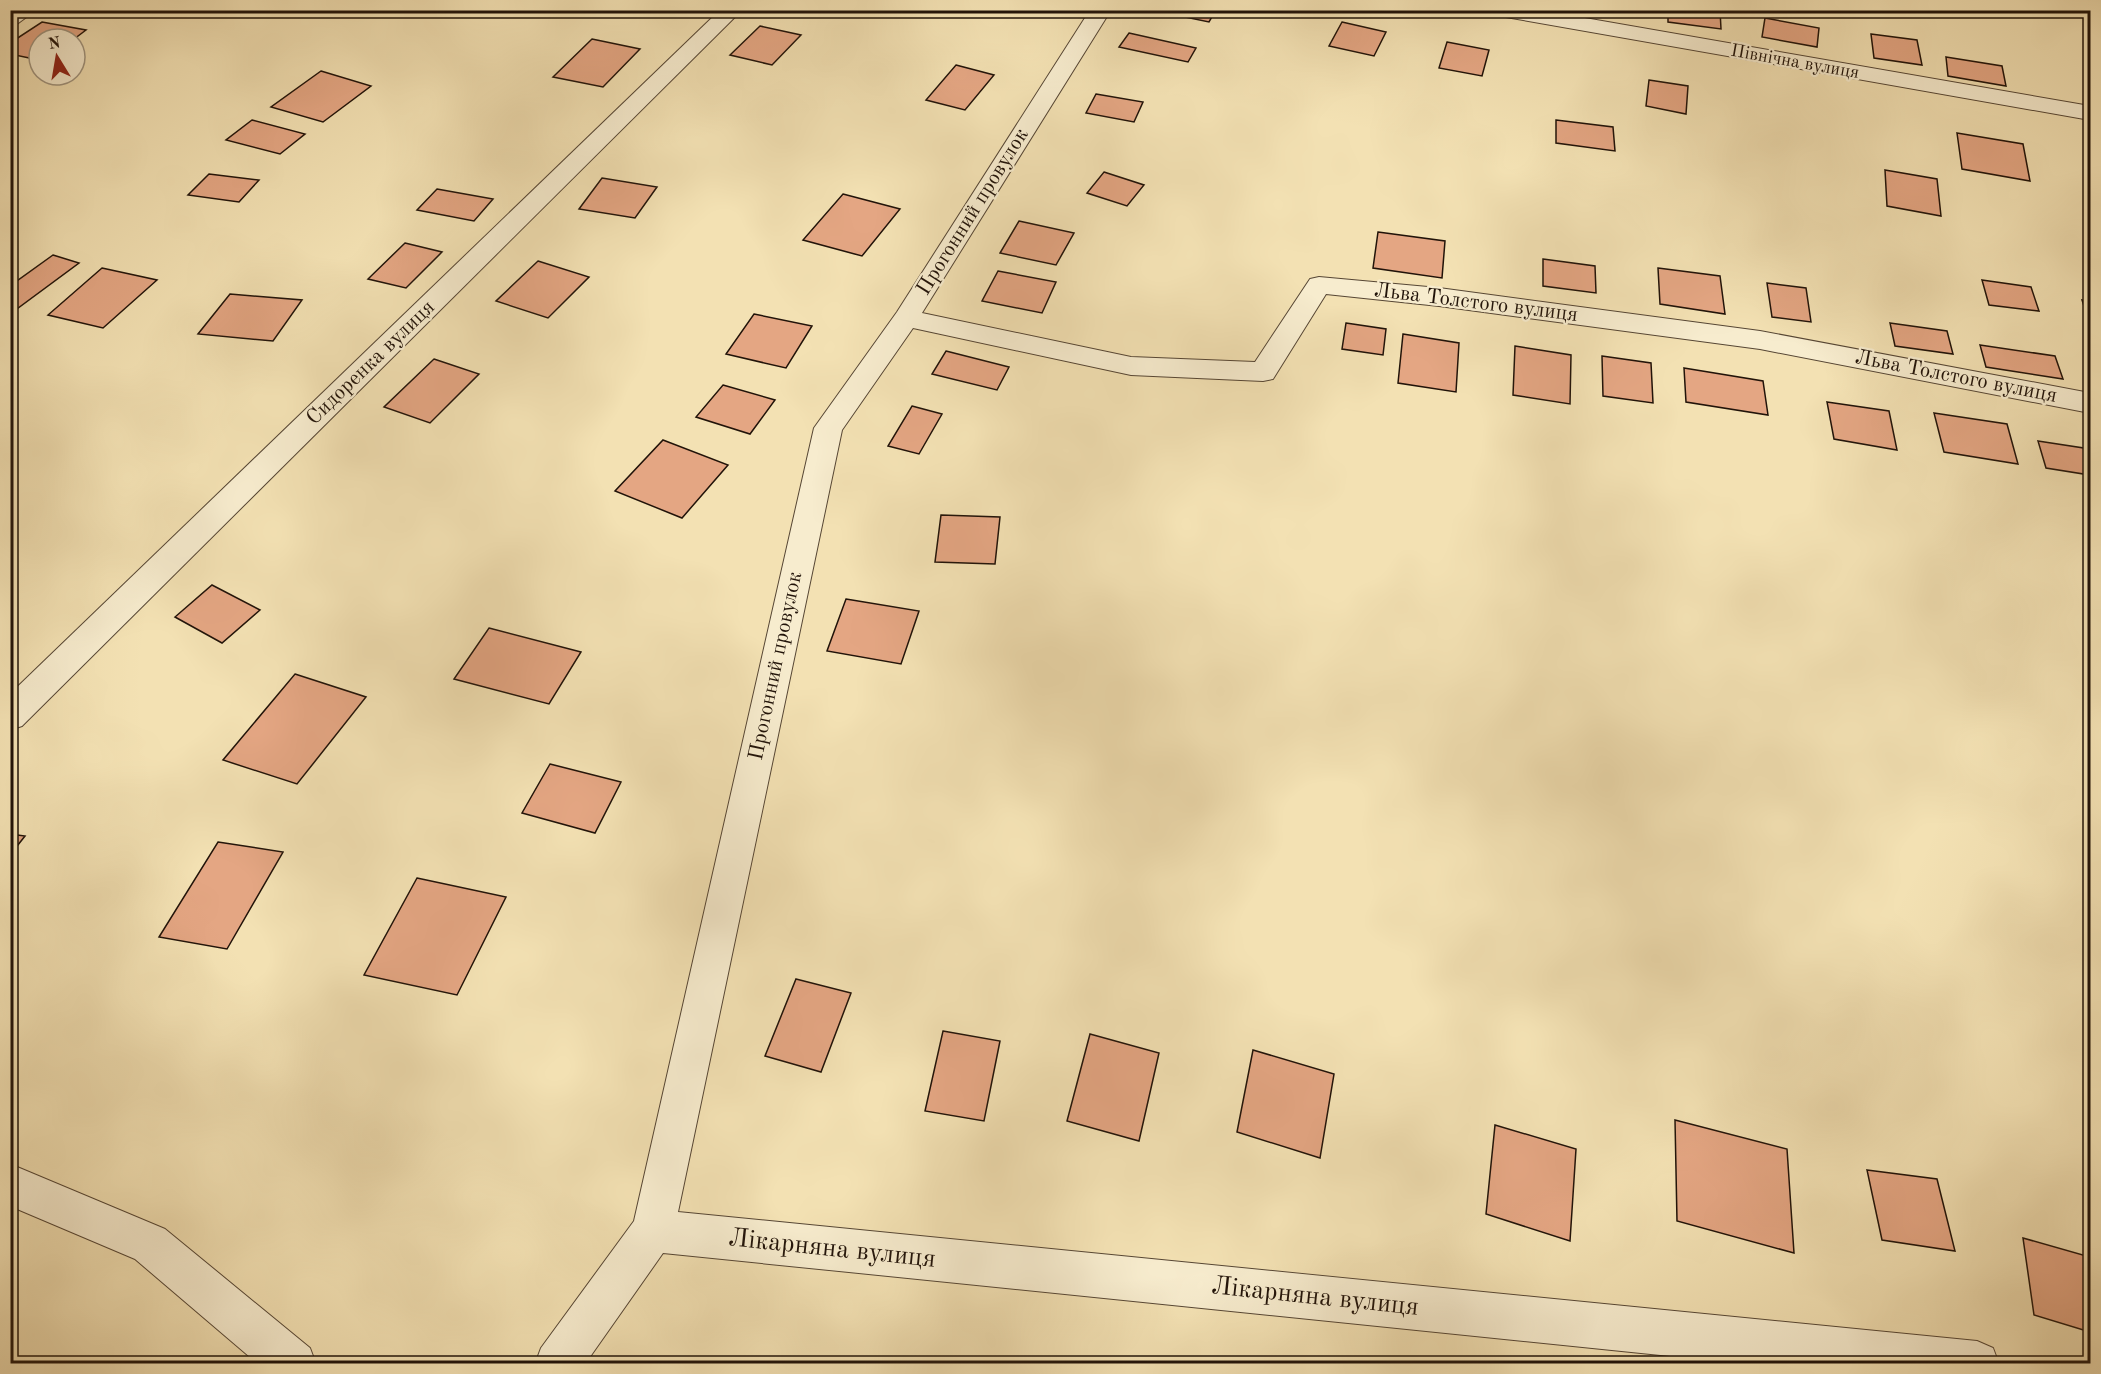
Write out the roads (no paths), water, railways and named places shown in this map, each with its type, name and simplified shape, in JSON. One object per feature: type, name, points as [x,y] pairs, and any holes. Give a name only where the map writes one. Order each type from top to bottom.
[{"type":"street","points":[[10,20],[26,10]]},
{"type":"street","name":"Сидоренка вулиця","points":[[10,716],[732,10]]},
{"type":"street","name":"Прогонний провулок","points":[[557,1364],[654,1231],[828,429],[906,318],[1101,10]]},
{"type":"street","name":"Північна вулиця","points":[[1500,10],[2091,113]]},
{"type":"street","name":"Льва Толстого вулиця","points":[[906,318],[1131,366],[1263,372],[1319,285],[1439,297],[1760,340],[2091,403]]},
{"type":"street","points":[[10,1185],[150,1244],[294,1364]]},
{"type":"street","name":"Лікарняна вулиця","points":[[654,1231],[1977,1364]]}]
